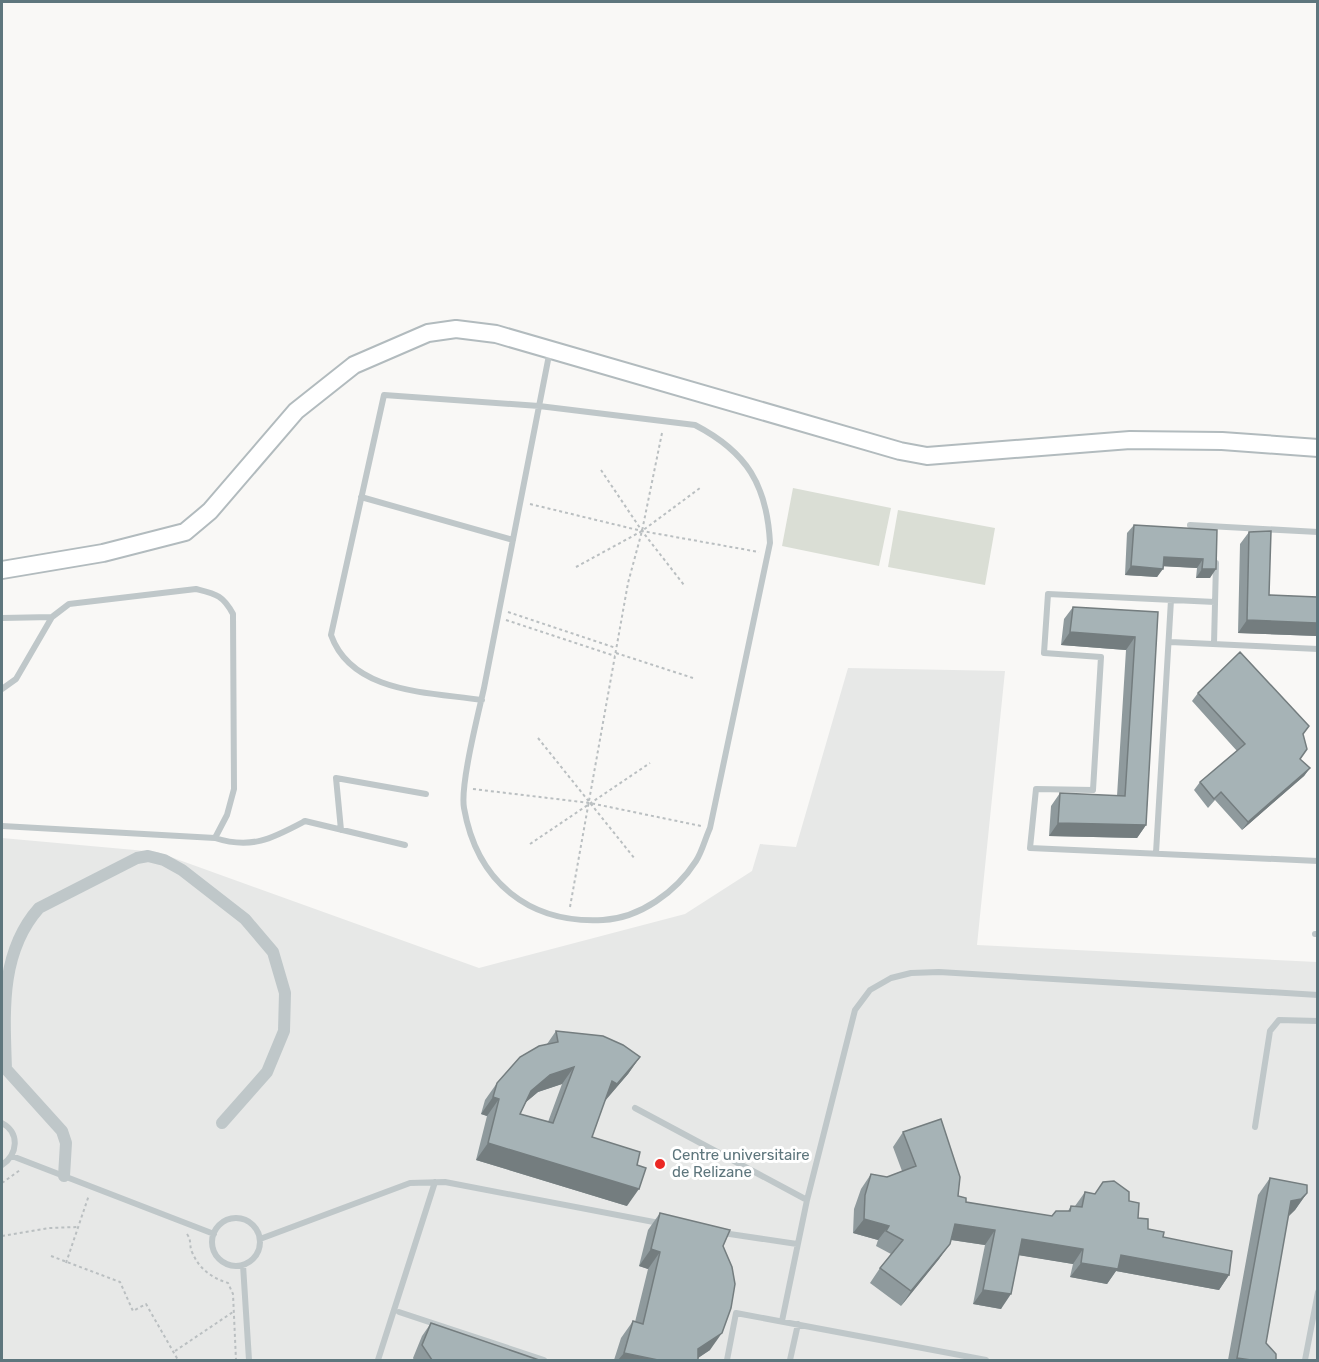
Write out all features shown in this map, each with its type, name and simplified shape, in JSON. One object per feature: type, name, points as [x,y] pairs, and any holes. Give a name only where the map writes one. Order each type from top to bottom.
[{"type":"street","points":[[2,570],[103,553],[185,532],[210,511],[296,411],[354,365],[428,333],[456,329],[496,334],[900,452],[927,456],[1130,440],[1222,441],[1317,448]]},
{"type":"street","points":[[64,1176],[66,1143],[62,1131],[6,1069],[2,978],[6,959],[28,918],[39,908],[137,858],[148,856],[164,860],[182,870],[245,919],[273,952],[285,993],[284,1031],[267,1072],[222,1123]]},
{"type":"lane","points":[[482,700],[374,681],[357,671],[343,658],[331,635],[384,395],[539,406],[695,425],[717,436],[736,453],[752,472],[763,494],[769,518],[768,554],[710,828],[696,860],[674,888],[646,908],[613,919],[568,919],[544,913],[513,896],[488,871],[471,841],[463,807],[464,788],[482,700],[520,502],[539,406],[550,350]]},
{"type":"lane","points":[[361,497],[513,540]]},
{"type":"lane","points":[[1190,525],[1317,531]]},
{"type":"lane","points":[[1217,526],[1217,537]]},
{"type":"lane","points":[[1214,644],[1216,559]]},
{"type":"lane","points":[[2,689],[15,679],[52,617],[69,604],[196,589],[214,593],[226,600],[233,614],[234,789],[227,815],[215,838]]},
{"type":"lane","points":[[1215,602],[1048,594],[1044,653],[1101,657],[1093,790],[1036,789],[1030,848],[1317,861]]},
{"type":"lane","points":[[1156,854],[1171,600]]},
{"type":"lane","points":[[2,618],[52,617]]},
{"type":"lane","points":[[1170,642],[1317,649]]},
{"type":"lane","points":[[340,830],[336,778],[426,794]]},
{"type":"lane","points":[[2,826],[215,838],[231,843],[267,841],[305,821],[405,845]]},
{"type":"lane","points":[[782,1321],[807,1200],[855,1010],[870,990],[891,978],[912,973],[939,972],[1317,994]]},
{"type":"lane","points":[[1255,1127],[1270,1031],[1279,1020],[1317,1021]]},
{"type":"lane","points":[[635,1108],[807,1200]]},
{"type":"lane","points":[[2,1123],[14,1137],[12,1156],[2,1165]]},
{"type":"lane","points":[[12,1156],[214,1234]]},
{"type":"lane","points":[[378,1360],[435,1182]]},
{"type":"lane","points":[[260,1239],[410,1183],[435,1182],[668,1224]]},
{"type":"lane","points":[[236,1218],[250,1222],[260,1239],[256,1254],[243,1265],[227,1264],[220,1259],[212,1245],[214,1234],[220,1223],[236,1218]]},
{"type":"lane","points":[[715,1231],[798,1244]]},
{"type":"lane","points":[[243,1265],[249,1360]]},
{"type":"lane","points":[[1305,1360],[1317,1292]]},
{"type":"lane","points":[[399,1312],[544,1360]]},
{"type":"lane","points":[[727,1360],[736,1313],[986,1360]]},
{"type":"lane","points":[[790,1360],[798,1324]]},
{"type":"path","points":[[568,919],[628,582],[642,531],[664,421]]},
{"type":"path","points":[[601,470],[642,531],[684,585]]},
{"type":"path","points":[[576,567],[642,531],[700,488]]},
{"type":"path","points":[[520,502],[642,531],[768,554]]},
{"type":"path","points":[[499,613],[617,648]]},
{"type":"path","points":[[499,613],[693,678]]},
{"type":"path","points":[[538,738],[635,859]]},
{"type":"path","points":[[530,844],[650,763]]},
{"type":"path","points":[[464,788],[590,803],[710,828]]},
{"type":"path","points":[[2,1183],[20,1170],[30,1173]]},
{"type":"path","points":[[66,1263],[92,1187]]},
{"type":"path","points":[[79,1192],[88,1196]]},
{"type":"path","points":[[2,1236],[49,1228],[78,1227]]},
{"type":"path","points":[[186,1233],[192,1241],[191,1251],[200,1266],[208,1275],[228,1283],[234,1311],[236,1360]]},
{"type":"path","points":[[51,1256],[120,1282],[133,1311],[146,1304],[178,1360]]},
{"type":"path","points":[[174,1351],[245,1304]]},
{"type":"shaded area","points":[[793,488],[891,508],[879,566],[782,546]]},
{"type":"shaded area","points":[[898,510],[995,528],[985,585],[888,567]]},
{"type":"shaded area","name":"Centre universitaire de Relizane","points":[[848,668],[1005,671],[977,945],[1317,962],[1317,1360],[2,1360],[2,838],[157,852],[479,968],[685,914],[752,871],[760,844],[796,847]]},
{"type":"building","points":[[1134,525],[1217,530],[1216,569],[1202,569],[1203,559],[1164,557],[1163,569],[1131,566]]},
{"type":"building","points":[[1271,531],[1269,595],[1317,597],[1317,623],[1247,620],[1249,532]]},
{"type":"building","points":[[1073,607],[1158,612],[1146,825],[1058,823],[1060,793],[1125,796],[1135,637],[1070,632]]},
{"type":"building","points":[[1240,652],[1309,726],[1303,734],[1307,749],[1300,759],[1310,768],[1248,822],[1221,792],[1214,799],[1200,782],[1245,744],[1198,693]]},
{"type":"building","points":[[556,1031],[603,1036],[623,1045],[640,1057],[617,1084],[612,1081],[592,1137],[640,1152],[637,1165],[646,1168],[639,1189],[488,1143],[499,1099],[493,1097],[497,1083],[520,1057],[539,1046],[558,1042]],"holes":[[[574,1067],[553,1123],[520,1114],[531,1091],[550,1075]]]},
{"type":"building","points":[[941,1119],[960,1177],[958,1196],[966,1198],[966,1202],[1052,1216],[1056,1211],[1070,1211],[1071,1206],[1082,1207],[1085,1192],[1095,1194],[1103,1182],[1114,1181],[1129,1192],[1129,1201],[1139,1203],[1138,1218],[1148,1219],[1148,1229],[1164,1232],[1163,1237],[1232,1251],[1229,1275],[1121,1255],[1118,1269],[1081,1263],[1083,1249],[1022,1239],[1011,1294],[983,1290],[995,1230],[955,1224],[950,1244],[911,1291],[880,1268],[903,1240],[886,1231],[889,1226],[864,1219],[865,1195],[871,1174],[887,1177],[916,1166],[903,1132]]},
{"type":"building","points":[[1270,1178],[1307,1185],[1307,1193],[1301,1199],[1291,1201],[1266,1343],[1276,1354],[1276,1360],[1237,1358]]},
{"type":"building","points":[[660,1213],[730,1230],[723,1246],[732,1267],[735,1284],[731,1308],[722,1333],[698,1349],[698,1360],[658,1360],[624,1353],[633,1321],[643,1324],[660,1252],[651,1249]]},
{"type":"building","points":[[431,1323],[539,1360],[432,1360],[422,1345]]},
{"type":"place","name":"Centre universitaire de Relizane","points":[[660,1164]]}]
